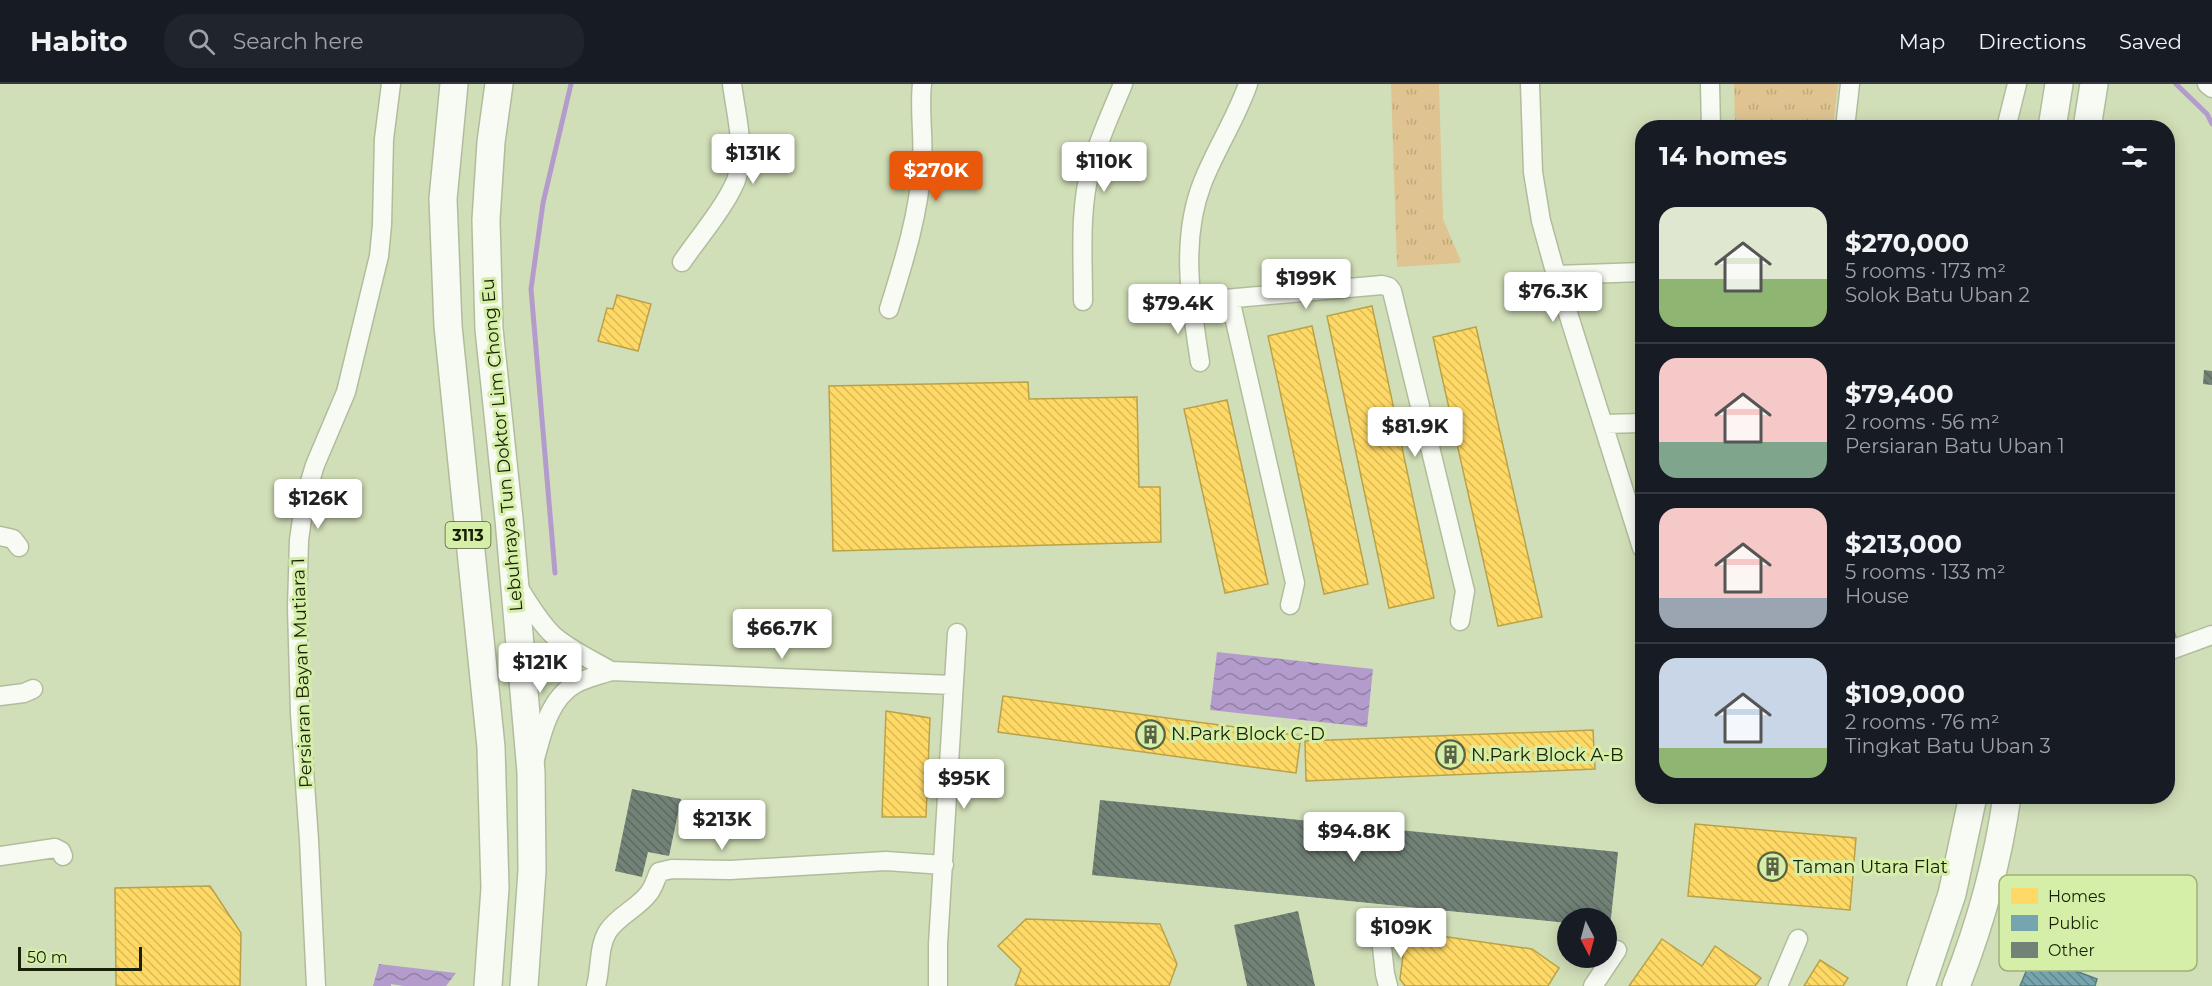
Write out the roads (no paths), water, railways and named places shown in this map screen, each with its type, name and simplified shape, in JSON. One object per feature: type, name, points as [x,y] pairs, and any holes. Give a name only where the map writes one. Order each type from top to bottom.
[{"type":"highway","name":"3113","points":[[454,84],[443,199],[448,327],[491,747],[495,888],[488,986]]},
{"type":"highway","name":"Lebuhraya Tun Doktor Lim Chong Eu","points":[[499,84],[491,142],[486,220],[489,329],[531,772],[532,871],[524,986]]},
{"type":"highway","points":[[2053,120],[2059,84]]},
{"type":"highway","points":[[2088,120],[2094,84]]},
{"type":"highway","points":[[1921,986],[1952,894],[1971,804]]},
{"type":"highway","points":[[1956,986],[1978,926],[1999,844],[2006,804]]},
{"type":"street","name":"Persiaran Bayan Mutiara 1","points":[[316,986],[300,714],[297,607],[299,540],[305,498],[315,465],[345,392],[378,256],[382,225],[384,139],[391,84]]},
{"type":"street","points":[[682,262],[733,188],[739,170],[740,146],[732,84]]},
{"type":"street","points":[[889,309],[907,251],[917,207],[923,146],[922,84]]},
{"type":"street","points":[[1083,301],[1083,220],[1086,191],[1098,146],[1123,84]]},
{"type":"street","points":[[1200,362],[1191,302],[1189,253],[1196,206],[1212,161],[1248,84]]},
{"type":"street","points":[[1530,84],[1534,180],[1541,221],[1635,525]]},
{"type":"street","points":[[1710,84],[1711,120]]},
{"type":"street","points":[[1846,120],[1850,84]]},
{"type":"street","points":[[2008,120],[2017,84]]},
{"type":"street","points":[[2207,84],[2212,88]]},
{"type":"street","points":[[1556,275],[1635,272]]},
{"type":"street","points":[[1191,302],[1382,285],[1392,291],[1465,591],[1460,621]]},
{"type":"street","points":[[1230,299],[1294,583],[1290,605]]},
{"type":"street","points":[[1604,424],[1635,423]]},
{"type":"street","points":[[0,536],[13,539],[19,547]]},
{"type":"street","points":[[514,580],[538,617],[553,635],[611,671]]},
{"type":"street","points":[[938,986],[938,944],[952,685],[957,633]]},
{"type":"street","points":[[2175,648],[2212,635]]},
{"type":"street","points":[[531,772],[545,722],[559,698],[574,684],[611,671],[952,685]]},
{"type":"street","points":[[0,696],[24,693],[33,689]]},
{"type":"street","points":[[0,856],[56,848],[63,856]]},
{"type":"street","points":[[596,986],[600,973],[602,946],[607,933],[650,892],[659,872],[672,868],[730,870],[886,861],[944,865]]},
{"type":"street","points":[[1381,938],[1388,986]]},
{"type":"street","points":[[1778,986],[1798,939]]},
{"type":"street","points":[[1593,986],[1605,968]]},
{"type":"water","points":[[1217,652],[1373,669],[1367,727],[1210,710]]},
{"type":"water","points":[[379,964],[456,973],[446,986],[391,984],[391,986],[373,986]]},
{"type":"waterway","points":[[555,573],[531,289],[543,203],[571,84]]},
{"type":"waterway","points":[[2176,84],[2207,114],[2212,124]]},
{"type":"place","name":"N.Park Block C-D","points":[[1150,734]]},
{"type":"place","name":"N.Park Block A-B","points":[[1450,755]]},
{"type":"place","name":"Taman Utara Flat","points":[[1772,867]]}]
